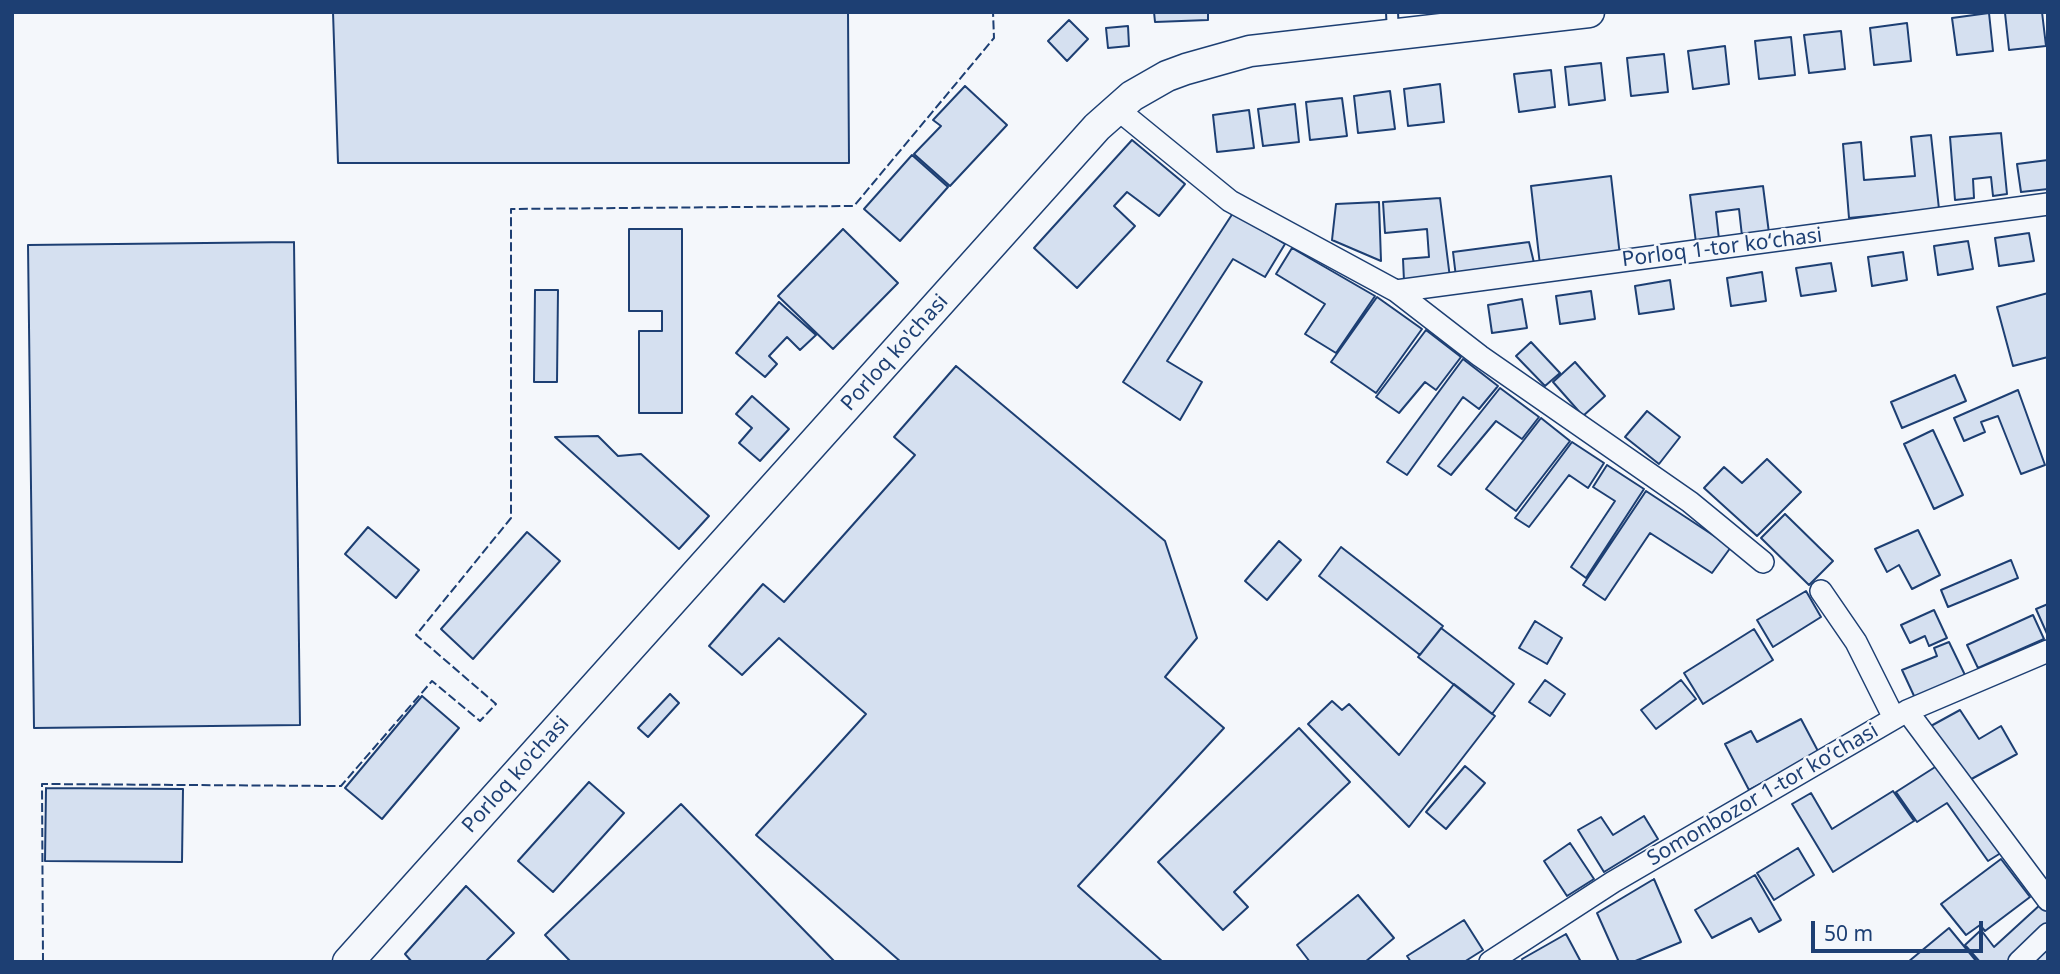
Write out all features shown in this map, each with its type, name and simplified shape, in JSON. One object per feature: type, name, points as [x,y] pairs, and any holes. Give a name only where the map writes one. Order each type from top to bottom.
[{"type":"main road","name":"Porloq ko'chasi","points":[[348,962],[1116,108],[1167,76],[1207,62],[1393,23],[1589,12]]},
{"type":"street","points":[[1116,108],[1230,201],[1396,291],[1480,356],[1690,502],[1763,562]]},
{"type":"street","name":"Porloq 1-tor koʻchasi","points":[[1396,291],[2048,204]]},
{"type":"street","points":[[1821,591],[1900,714],[2048,900]]},
{"type":"street","name":"Somonbozor 1-tor koʻchasi","points":[[1490,962],[1613,882],[1900,714],[2048,651]]},
{"type":"street","points":[[2019,962],[2048,934]]},
{"type":"building","points":[[333,12],[848,12],[849,163],[338,163]]},
{"type":"building","points":[[1154,12],[1208,12],[1208,20],[1155,22]]},
{"type":"building","points":[[2042,12],[2046,46],[2009,50],[2005,13]]},
{"type":"building","points":[[1989,13],[1993,51],[1957,55],[1952,18]]},
{"type":"building","points":[[1069,20],[1088,39],[1067,61],[1048,41]]},
{"type":"building","points":[[1907,23],[1911,61],[1874,65],[1870,28]]},
{"type":"building","points":[[1128,26],[1129,46],[1108,48],[1106,28]]},
{"type":"building","points":[[1841,31],[1845,69],[1809,73],[1804,35]]},
{"type":"building","points":[[1791,37],[1795,75],[1759,79],[1755,41]]},
{"type":"building","points":[[1725,46],[1729,84],[1693,89],[1688,51]]},
{"type":"building","points":[[1664,54],[1668,92],[1631,96],[1627,58]]},
{"type":"building","points":[[1601,63],[1605,100],[1569,105],[1565,67]]},
{"type":"building","points":[[1551,70],[1555,107],[1519,112],[1514,74]]},
{"type":"building","points":[[1440,84],[1444,122],[1408,126],[1404,89]]},
{"type":"building","points":[[965,86],[1007,125],[950,186],[914,154],[941,126],[933,120]]},
{"type":"building","points":[[1390,91],[1395,129],[1358,133],[1354,96]]},
{"type":"building","points":[[1342,98],[1347,136],[1310,140],[1306,102]]},
{"type":"building","points":[[1295,104],[1299,142],[1263,146],[1258,109]]},
{"type":"building","points":[[1249,110],[1254,148],[1217,152],[1213,115]]},
{"type":"building","points":[[2001,133],[2007,194],[1993,196],[1991,177],[1973,179],[1974,198],[1955,200],[1950,137]]},
{"type":"building","points":[[1931,135],[1939,209],[1849,218],[1843,144],[1861,142],[1864,180],[1915,176],[1911,137]]},
{"type":"building","points":[[1132,140],[1185,184],[1159,216],[1127,192],[1114,206],[1135,226],[1077,288],[1034,248]]},
{"type":"building","points":[[912,155],[948,187],[900,241],[864,209]]},
{"type":"building","points":[[2048,160],[2048,189],[2021,192],[2017,164]]},
{"type":"building","points":[[1611,176],[1620,256],[1540,265],[1531,186]]},
{"type":"building","points":[[1763,186],[1769,233],[1742,236],[1739,209],[1716,212],[1719,239],[1696,243],[1690,195]]},
{"type":"building","points":[[1440,198],[1450,278],[1404,281],[1403,259],[1429,257],[1427,229],[1385,233],[1383,202]]},
{"type":"building","points":[[1379,202],[1381,261],[1332,240],[1336,204]]},
{"type":"building","points":[[1233,213],[1285,244],[1265,277],[1233,259],[1167,361],[1202,382],[1180,420],[1123,382]]},
{"type":"building","points":[[629,229],[682,229],[682,413],[639,413],[639,331],[662,331],[662,311],[629,311]]},
{"type":"building","points":[[843,229],[898,283],[833,349],[778,296]]},
{"type":"building","points":[[2029,233],[2034,261],[1999,266],[1995,238]]},
{"type":"building","points":[[1968,241],[1973,269],[1938,275],[1934,246]]},
{"type":"building","points":[[294,242],[300,725],[34,728],[28,245]]},
{"type":"building","points":[[1529,242],[1535,267],[1456,277],[1453,252]]},
{"type":"building","points":[[1292,248],[1375,296],[1336,353],[1305,334],[1325,304],[1276,274]]},
{"type":"building","points":[[1903,252],[1907,280],[1872,286],[1868,257]]},
{"type":"building","points":[[1831,263],[1836,291],[1801,296],[1796,268]]},
{"type":"building","points":[[1762,272],[1766,301],[1731,306],[1727,278]]},
{"type":"building","points":[[1670,280],[1674,309],[1639,314],[1635,286]]},
{"type":"building","points":[[535,290],[558,290],[557,382],[534,382]]},
{"type":"building","points":[[1591,291],[1595,319],[1560,324],[1556,296]]},
{"type":"building","points":[[2048,293],[2048,357],[2013,366],[1997,307]]},
{"type":"building","points":[[1377,297],[1422,329],[1376,393],[1331,362]]},
{"type":"building","points":[[1522,299],[1527,328],[1492,333],[1488,305]]},
{"type":"building","points":[[779,302],[816,335],[800,350],[787,337],[769,356],[777,364],[765,377],[736,353]]},
{"type":"building","points":[[1426,330],[1461,357],[1436,390],[1425,382],[1399,413],[1376,397]]},
{"type":"building","points":[[1531,342],[1560,373],[1545,386],[1516,356]]},
{"type":"building","points":[[1463,359],[1498,386],[1479,409],[1463,397],[1407,475],[1387,462]]},
{"type":"building","points":[[1575,362],[1605,396],[1583,416],[1553,382]]},
{"type":"building","points":[[956,366],[1165,541],[1197,638],[1165,677],[1224,728],[1078,886],[1163,962],[901,962],[756,835],[866,714],[779,638],[742,675],[709,646],[763,584],[784,602],[915,455],[894,437]]},
{"type":"building","points":[[1955,375],[1966,401],[1902,428],[1891,402]]},
{"type":"building","points":[[1500,388],[1539,417],[1522,439],[1496,421],[1451,475],[1438,466]]},
{"type":"building","points":[[2018,390],[2045,465],[2021,474],[1998,416],[1981,422],[1985,432],[1964,441],[1954,418]]},
{"type":"building","points":[[752,396],[789,429],[760,461],[739,443],[752,428],[736,414]]},
{"type":"building","points":[[1647,411],[1680,437],[1659,464],[1625,437]]},
{"type":"building","points":[[1541,418],[1570,441],[1516,511],[1486,489]]},
{"type":"building","points":[[1933,430],[1963,495],[1934,509],[1904,444]]},
{"type":"building","points":[[598,436],[618,456],[641,454],[709,516],[679,549],[555,437]]},
{"type":"building","points":[[1572,442],[1604,463],[1588,488],[1569,475],[1529,527],[1515,518]]},
{"type":"building","points":[[1767,459],[1801,492],[1757,536],[1704,488],[1724,467],[1742,483]]},
{"type":"building","points":[[1607,465],[1644,489],[1586,578],[1571,567],[1615,501],[1593,487]]},
{"type":"building","points":[[1646,491],[1731,547],[1712,573],[1650,533],[1605,600],[1583,585]]},
{"type":"building","points":[[1785,514],[1833,561],[1809,585],[1761,538]]},
{"type":"building","points":[[368,527],[419,570],[396,598],[345,554]]},
{"type":"building","points":[[1918,530],[1940,575],[1912,589],[1899,565],[1887,572],[1875,549]]},
{"type":"building","points":[[527,532],[560,561],[473,659],[441,629]]},
{"type":"building","points":[[1279,541],[1301,560],[1267,600],[1245,581]]},
{"type":"building","points":[[1341,547],[1443,626],[1420,655],[1319,576]]},
{"type":"building","points":[[2011,560],[2018,578],[1948,607],[1941,590]]},
{"type":"building","points":[[1806,591],[1821,617],[1773,647],[1757,620]]},
{"type":"building","points":[[2048,604],[2048,636],[2036,609]]},
{"type":"building","points":[[1934,610],[1947,638],[1929,646],[1925,636],[1910,643],[1901,625]]},
{"type":"building","points":[[2033,615],[2044,639],[1978,668],[1967,645]]},
{"type":"building","points":[[1535,621],[1562,638],[1547,664],[1519,648]]},
{"type":"building","points":[[1441,628],[1514,684],[1492,714],[1418,657]]},
{"type":"building","points":[[1754,629],[1773,660],[1703,704],[1684,673]]},
{"type":"building","points":[[1949,642],[1965,675],[1915,698],[1902,670],[1937,656],[1934,648]]},
{"type":"building","points":[[1545,680],[1565,694],[1550,716],[1529,702]]},
{"type":"building","points":[[1681,680],[1696,699],[1656,729],[1641,710]]},
{"type":"building","points":[[1454,684],[1495,716],[1409,827],[1308,724],[1332,701],[1342,710],[1349,704],[1399,755]]},
{"type":"building","points":[[670,694],[679,703],[648,737],[638,728]]},
{"type":"building","points":[[422,696],[459,728],[382,819],[345,788]]},
{"type":"building","points":[[1960,710],[1979,739],[2001,726],[2017,754],[1966,782],[1929,727]]},
{"type":"building","points":[[1801,719],[1819,753],[1749,790],[1725,744],[1751,731],[1757,742]]},
{"type":"building","points":[[1299,728],[1350,782],[1234,892],[1248,907],[1223,930],[1158,862]]},
{"type":"building","points":[[1943,762],[2004,851],[1988,861],[1947,803],[1917,822],[1896,792]]},
{"type":"building","points":[[1465,766],[1485,783],[1446,829],[1426,812]]},
{"type":"building","points":[[589,782],[624,813],[553,892],[518,861]]},
{"type":"building","points":[[46,788],[183,789],[182,862],[45,861]]},
{"type":"building","points":[[1893,791],[1914,821],[1833,872],[1792,804],[1811,793],[1832,829]]},
{"type":"building","points":[[681,804],[835,962],[571,962],[545,935]]},
{"type":"building","points":[[1644,816],[1658,839],[1604,872],[1578,830],[1601,817],[1613,835]]},
{"type":"building","points":[[1570,843],[1594,879],[1567,896],[1544,861]]},
{"type":"building","points":[[1798,848],[1814,875],[1774,900],[1757,873]]},
{"type":"building","points":[[2001,859],[2030,897],[1985,931],[1980,925],[1966,935],[1941,904]]},
{"type":"building","points":[[1755,875],[1781,920],[1759,932],[1751,918],[1712,938],[1695,910]]},
{"type":"building","points":[[1654,879],[1681,942],[1633,962],[1619,962],[1597,913]]},
{"type":"building","points":[[466,886],[514,933],[485,962],[412,962],[405,954]]},
{"type":"building","points":[[1358,895],[1394,938],[1365,962],[1310,962],[1297,945]]},
{"type":"building","points":[[2041,904],[2048,912],[2048,928],[2014,962],[1980,962],[1965,945],[1981,930],[1994,947]]},
{"type":"building","points":[[1464,920],[1483,950],[1464,962],[1411,962],[1407,956]]},
{"type":"building","points":[[1949,928],[1977,962],[1908,962]]},
{"type":"building","points":[[1566,934],[1581,962],[1523,962],[1522,959]]},
{"type":"building","points":[[2043,948],[2048,954],[2048,962],[2027,962]]},
{"type":"fence","points":[[43,962],[42,784],[341,786],[432,681],[480,721],[496,704],[416,635],[511,518],[511,209],[854,206],[994,38],[993,12]]}]
